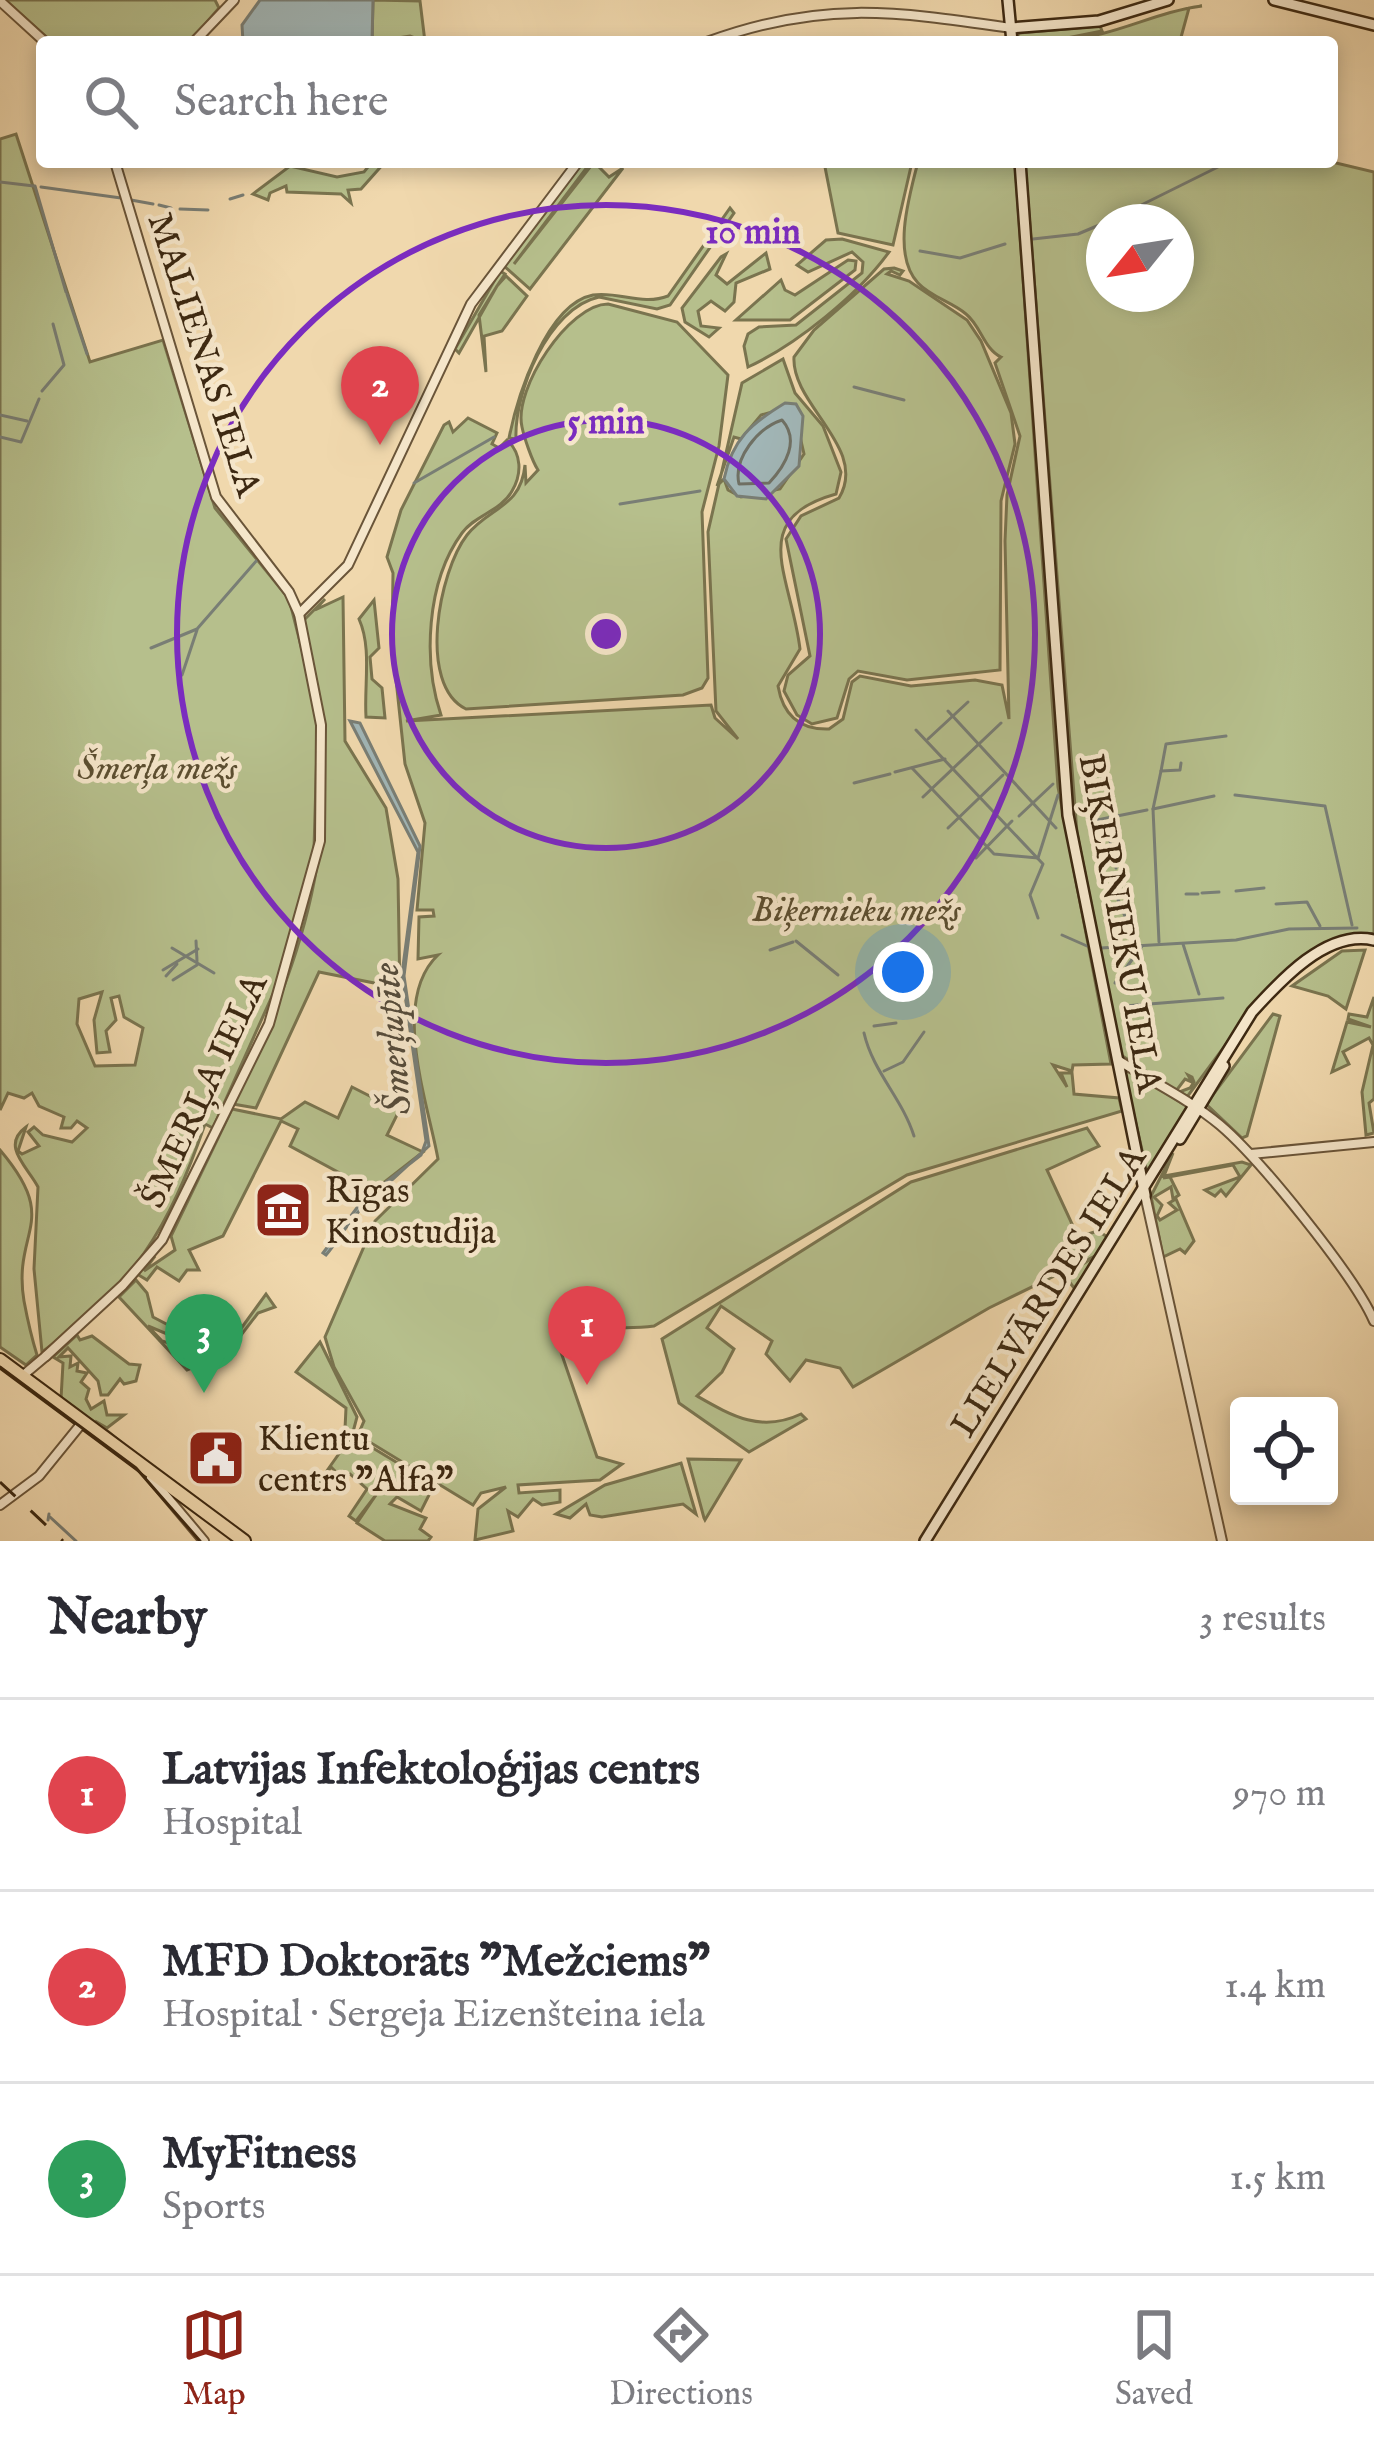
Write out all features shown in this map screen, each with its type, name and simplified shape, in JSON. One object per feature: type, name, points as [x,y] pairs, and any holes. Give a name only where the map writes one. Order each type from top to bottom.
[{"type":"highway","points":[[0,1360],[134,1461],[187,1509],[244,1541]]},
{"type":"main road","points":[[1008,0],[1012,36]]},
{"type":"main road","points":[[1011,28],[1100,21],[1168,0]]},
{"type":"main road","points":[[1274,0],[1374,25]]},
{"type":"main road","name":"BIĶERNIEKU IELA","points":[[1020,168],[1068,815],[1144,1190]]},
{"type":"main road","name":"LIELVĀRDES IELA","points":[[928,1541],[1271,991],[1336,943],[1373,943]]},
{"type":"street","points":[[200,36],[234,0]]},
{"type":"street","points":[[0,1],[38,36]]},
{"type":"street","points":[[723,36],[767,20],[830,8],[905,10],[1011,28]]},
{"type":"street","name":"MALIENAS IELA","points":[[118,168],[216,496],[289,592],[299,614]]},
{"type":"street","points":[[299,614],[348,565],[477,295],[573,168]]},
{"type":"street","name":"ŠMERĻA IELA","points":[[21,1377],[158,1246],[269,1024],[320,841],[320,712],[299,614]]},
{"type":"street","points":[[1118,1060],[1196,1106],[1250,1154],[1356,1288],[1374,1322]]},
{"type":"street","points":[[1250,1154],[1374,1142]]},
{"type":"street","name":"BIĶERNIEKU IELA","points":[[1144,1190],[1222,1541]]},
{"type":"street","points":[[0,1505],[39,1476],[82,1423]]},
{"type":"street","points":[[187,1509],[204,1541]]},
{"type":"green space","points":[[5,0],[215,0],[219,8],[195,36],[45,36]]},
{"type":"green space","points":[[373,0],[420,1],[424,36],[372,36]]},
{"type":"green space","points":[[1189,8],[1181,36],[1092,36],[1098,35]]},
{"type":"green space","points":[[1100,26],[1102,31],[1077,36],[1018,36]]},
{"type":"green space","name":"Šmerļa mežs","points":[[16,134],[90,362],[163,340],[215,508],[289,599],[318,713],[314,849],[286,965],[213,1128],[205,1124],[177,1195],[144,1253],[101,1303],[42,1352],[34,1269],[38,1187],[18,1157],[15,1142],[26,1127],[18,1151],[22,1154],[39,1146],[28,1132],[34,1127],[43,1135],[72,1142],[87,1128],[77,1121],[71,1128],[61,1128],[64,1117],[39,1106],[32,1093],[24,1098],[8,1093],[0,1110],[0,139]],"holes":[[[102,992],[94,1020],[97,1053],[110,1052],[106,1031],[116,1020],[111,998],[119,996],[124,1017],[143,1028],[135,1065],[95,1066],[77,1024],[79,999]]]},
{"type":"green space","points":[[1338,163],[1374,172],[1374,933],[1334,942],[1284,976],[1258,1001],[1187,1097],[1179,1092],[1190,1088],[1194,1082],[1192,1077],[1188,1075],[1192,1082],[1185,1079],[1176,1091],[1121,1055],[1077,833],[1025,168],[1338,168]]},
{"type":"green space","points":[[287,168],[337,177],[380,168],[361,189],[348,190],[351,203],[341,194],[287,192],[286,186],[270,193],[268,200],[253,194]]},
{"type":"green space","points":[[578,168],[586,168],[514,264],[589,168],[600,168],[609,177],[623,168],[530,289],[504,266]]},
{"type":"green space","points":[[825,168],[911,168],[893,245],[838,233]]},
{"type":"green space","name":"Biķernieku mežs","points":[[917,168],[1015,168],[1058,787],[1111,1064],[1073,1065],[1072,1071],[1053,1065],[1067,1087],[1061,1073],[1072,1073],[1074,1094],[1119,1098],[1122,1111],[907,1175],[654,1326],[552,1326],[597,1457],[622,1464],[600,1480],[518,1485],[519,1493],[560,1490],[560,1502],[542,1505],[533,1499],[518,1517],[508,1511],[513,1531],[475,1540],[478,1509],[506,1487],[481,1493],[473,1505],[358,1435],[364,1421],[334,1367],[325,1337],[375,1221],[438,1159],[414,1025],[424,974],[438,955],[418,959],[419,917],[434,916],[433,910],[417,910],[425,823],[405,764],[392,642],[393,573],[387,557],[401,510],[449,422],[453,432],[468,418],[497,433],[492,444],[499,448],[507,440],[516,451],[519,471],[512,491],[462,533],[441,575],[430,647],[441,715],[406,721],[711,705],[715,718],[738,739],[716,711],[708,532],[724,479],[728,490],[741,497],[780,489],[804,454],[793,406],[761,415],[741,439],[734,437],[721,473],[742,383],[783,359],[795,393],[823,426],[841,472],[836,494],[791,518],[783,535],[784,574],[800,649],[778,686],[789,713],[810,727],[829,729],[843,719],[852,682],[860,676],[911,686],[975,680],[1002,685],[1009,719],[1005,541],[1007,495],[1020,436],[995,363],[1001,357],[966,314],[923,288],[910,272],[904,244]]},
{"type":"green space","points":[[730,208],[734,213],[670,305],[657,309],[599,297],[564,317],[528,377],[516,439],[509,438],[519,400],[536,355],[561,316],[593,295],[649,300],[668,296]]},
{"type":"green space","points":[[842,239],[889,252],[825,317],[748,367],[744,346],[748,334],[759,327],[796,325],[862,273],[863,262],[852,252],[808,272],[797,265],[826,240]]},
{"type":"green space","points":[[766,253],[770,269],[736,283],[734,302],[725,311],[711,301],[698,311],[701,326],[719,328],[709,337],[685,322],[682,308],[721,257],[726,254],[716,275],[727,284]]},
{"type":"green space","points":[[848,260],[856,261],[855,270],[790,320],[736,320],[781,280],[785,290],[795,295]]},
{"type":"green space","points":[[884,269],[903,271],[887,274],[909,281],[967,320],[981,341],[1011,413],[1015,444],[1001,501],[1000,670],[907,680],[858,671],[849,679],[837,718],[812,724],[797,715],[784,691],[788,675],[810,656],[786,539],[801,516],[839,498],[846,480],[837,444],[804,392],[794,357],[814,330]]},
{"type":"green space","points":[[500,271],[505,274],[497,286],[506,276],[527,296],[502,331],[484,336],[486,372],[479,317],[459,353],[455,349]]},
{"type":"green space","points":[[608,304],[677,322],[728,375],[719,446],[702,512],[708,678],[702,688],[683,695],[466,709],[451,696],[437,653],[448,574],[467,535],[511,499],[525,465],[526,483],[538,470],[522,427],[526,392],[535,371],[577,318]]},
{"type":"green space","name":"Šmerļa mežs","points":[[343,597],[345,741],[386,808],[398,879],[400,996],[389,986],[319,972],[256,1108],[233,1104],[286,981],[317,867],[323,751],[303,621],[325,599],[315,610]]},
{"type":"green space","points":[[374,600],[379,648],[370,657],[372,679],[382,688],[385,718],[366,717],[366,654],[359,619]]},
{"type":"green space","points":[[1365,950],[1346,1009],[1328,996],[1292,986],[1342,951]]},
{"type":"green space","points":[[1374,997],[1374,1099],[1369,1103],[1374,1133],[1366,1135],[1362,1092],[1373,1045],[1369,1038],[1343,1052],[1349,1064],[1332,1072],[1347,1022],[1371,1027],[1348,1019],[1349,1014],[1367,1017]]},
{"type":"green space","points":[[1273,1014],[1280,1016],[1247,1136],[1242,1138],[1206,1104]]},
{"type":"green space","points":[[1129,1070],[1188,1107],[1148,1176],[1124,1072]]},
{"type":"green space","points":[[352,1087],[399,1111],[387,1135],[423,1152],[373,1191],[290,1146],[298,1129],[281,1121],[223,1236],[189,1250],[199,1270],[187,1270],[179,1281],[157,1267],[147,1280],[137,1274],[155,1256],[144,1271],[175,1250],[171,1236],[232,1109],[281,1119],[305,1102],[338,1118]]},
{"type":"green space","points":[[1087,1128],[1099,1146],[1047,1170],[1078,1237],[1098,1231],[1109,1238],[1076,1289],[1084,1275],[1074,1288],[1065,1276],[1095,1256],[989,1308],[853,1387],[840,1368],[806,1360],[790,1381],[766,1354],[772,1341],[721,1306],[707,1328],[734,1349],[722,1372],[697,1396],[747,1420],[773,1422],[801,1414],[806,1419],[749,1452],[679,1403],[662,1339],[911,1182]]},
{"type":"green space","points":[[0,1150],[18,1174],[32,1211],[22,1277],[37,1355],[26,1365],[0,1347]]},
{"type":"green space","points":[[1173,1153],[1164,1176],[1242,1162],[1251,1165],[1226,1196],[1221,1190],[1215,1196],[1205,1190],[1240,1177],[1233,1165],[1163,1178],[1170,1177],[1179,1195],[1173,1199],[1171,1187],[1154,1197],[1162,1205],[1157,1216],[1160,1220],[1177,1210],[1169,1203],[1176,1199],[1194,1241],[1185,1253],[1180,1249],[1163,1257],[1151,1196]]},
{"type":"green space","points":[[136,1280],[147,1293],[153,1317],[170,1326],[167,1334],[148,1326],[162,1341],[219,1359],[266,1294],[275,1307],[258,1313],[219,1364],[186,1353],[186,1365],[202,1364],[187,1370],[119,1297]]},
{"type":"green space","points":[[77,1335],[80,1340],[92,1336],[129,1364],[140,1365],[136,1381],[124,1384],[120,1379],[108,1395],[101,1395],[98,1381],[68,1348],[59,1357],[71,1356],[70,1367],[78,1363],[77,1371],[87,1373],[81,1382],[89,1389],[86,1399],[91,1409],[104,1401],[107,1415],[124,1415],[107,1428],[95,1421],[122,1443],[61,1399],[63,1363],[53,1357]]},
{"type":"green space","points":[[320,1342],[357,1417],[353,1432],[345,1429],[346,1408],[296,1372]]},
{"type":"green space","points":[[358,1439],[434,1485],[421,1511],[397,1497],[390,1504],[426,1518],[420,1529],[431,1537],[428,1541],[385,1541],[357,1523],[376,1495],[356,1521],[349,1516],[367,1489],[350,1474],[342,1478],[331,1467],[314,1489],[348,1441]]},
{"type":"green space","points":[[688,1459],[741,1460],[705,1520],[704,1518]]},
{"type":"green space","points":[[681,1463],[696,1514],[683,1504],[602,1517],[590,1515],[586,1504],[570,1518],[556,1514],[605,1485]]},
{"type":"water","points":[[260,0],[373,0],[372,36],[243,36],[242,25]]},
{"type":"water","points":[[785,403],[796,404],[803,416],[799,466],[766,499],[737,496],[724,479],[732,453],[753,425]]},
{"type":"water","points":[[350,721],[360,723],[420,846],[404,976],[429,1146],[422,1153],[426,1141],[402,974],[418,852]]},
{"type":"water","points":[[409,1164],[379,1192],[399,1192],[363,1207],[323,1253],[362,1201]]},
{"type":"waterway","points":[[1143,204],[1216,168]]},
{"type":"waterway","points":[[0,182],[34,186]]},
{"type":"waterway","points":[[35,186],[66,292]]},
{"type":"waterway","points":[[41,187],[121,198]]},
{"type":"waterway","points":[[230,199],[243,195]]},
{"type":"waterway","points":[[131,200],[153,204]]},
{"type":"waterway","points":[[159,205],[171,208]]},
{"type":"waterway","points":[[180,209],[208,210]]},
{"type":"waterway","points":[[1033,239],[1086,231]]},
{"type":"waterway","points":[[920,251],[960,258],[1005,244]]},
{"type":"waterway","points":[[67,294],[87,354]]},
{"type":"waterway","points":[[42,391],[64,365],[53,324]]},
{"type":"waterway","points":[[854,387],[904,400]]},
{"type":"waterway","points":[[0,437],[21,442],[39,399]]},
{"type":"waterway","points":[[0,415],[27,421]]},
{"type":"waterway","points":[[414,483],[494,437]]},
{"type":"waterway","points":[[620,504],[700,491]]},
{"type":"waterway","points":[[151,648],[197,629],[258,559]]},
{"type":"waterway","points":[[182,675],[197,630]]},
{"type":"waterway","points":[[928,739],[968,702]]},
{"type":"waterway","points":[[948,711],[1056,828]]},
{"type":"waterway","points":[[923,797],[1001,723]]},
{"type":"waterway","points":[[916,730],[1043,864],[1030,895],[1038,918]]},
{"type":"waterway","points":[[1181,763],[1180,770],[1161,771],[1166,744],[1226,736]]},
{"type":"waterway","points":[[895,772],[945,759]]},
{"type":"waterway","points":[[912,768],[994,854],[1038,858],[1058,795]]},
{"type":"waterway","points":[[1159,942],[1153,809],[1161,771]]},
{"type":"waterway","points":[[854,783],[890,774]]},
{"type":"waterway","points":[[948,828],[1003,775]]},
{"type":"waterway","points":[[1019,816],[1053,784]]},
{"type":"waterway","points":[[1235,795],[1325,806],[1352,925]]},
{"type":"waterway","points":[[1153,809],[1214,796]]},
{"type":"waterway","points":[[1092,821],[1147,810]]},
{"type":"waterway","points":[[976,858],[1012,821]]},
{"type":"waterway","points":[[1109,836],[1116,868]]},
{"type":"waterway","points":[[1118,875],[1116,895],[1137,945]]},
{"type":"waterway","points":[[1236,891],[1264,888]]},
{"type":"waterway","points":[[1202,893],[1219,892]]},
{"type":"waterway","points":[[1186,894],[1198,894]]},
{"type":"waterway","points":[[1276,904],[1307,902],[1320,926]]},
{"type":"waterway","points":[[1101,948],[1236,940],[1289,929],[1357,928]]},
{"type":"waterway","points":[[1062,935],[1087,946]]},
{"type":"waterway","points":[[196,941],[197,961]]},
{"type":"waterway","points":[[796,941],[838,975]]},
{"type":"waterway","points":[[770,950],[793,942]]},
{"type":"waterway","points":[[1183,944],[1199,994]]},
{"type":"waterway","points":[[1115,983],[1142,946]]},
{"type":"waterway","points":[[172,948],[214,973]]},
{"type":"waterway","points":[[163,970],[198,949]]},
{"type":"waterway","points":[[166,976],[177,964]]},
{"type":"waterway","points":[[173,980],[197,965]]},
{"type":"waterway","points":[[1125,1006],[1223,998]]},
{"type":"waterway","points":[[874,1026],[896,1023]]},
{"type":"waterway","points":[[884,1071],[903,1062],[924,1032]]},
{"type":"waterway","points":[[864,1033],[914,1136]]},
{"type":"waterway","name":"Šmerļupīte","points":[[48,1520],[49,1514]]},
{"type":"waterway","points":[[50,1517],[76,1541]]},
{"type":"tram line","points":[[0,1367],[136,1468],[200,1541]]},
{"type":"railway","points":[[0,1482],[63,1541]]},
{"type":"place","name":"MFD Doktorāts \"Mežciems\"","points":[[380,445]]},
{"type":"place","name":"Rīgas Kinostudija","points":[[283,1210]]},
{"type":"place","name":"Latvijas Infektoloģijas centrs","points":[[587,1385]]},
{"type":"place","name":"MyFitness","points":[[204,1393]]},
{"type":"place","name":"Klientu centrs \"Alfa\"","points":[[216,1458]]}]
